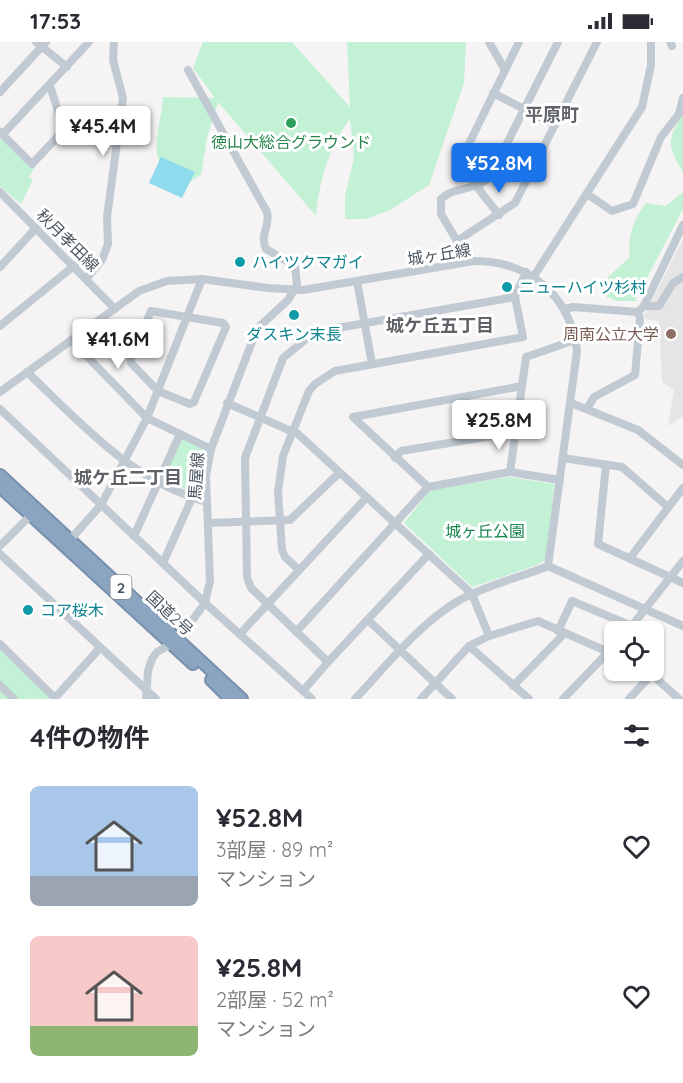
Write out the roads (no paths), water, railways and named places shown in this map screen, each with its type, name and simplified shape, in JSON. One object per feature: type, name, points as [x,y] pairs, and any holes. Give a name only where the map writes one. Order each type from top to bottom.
[{"type":"highway","name":"国道2号","points":[[0,475],[70,540],[230,699]]},
{"type":"highway","name":"国道2号","points":[[0,487],[173,642],[242,699]]},
{"type":"street","points":[[50,86],[62,123],[62,132],[32,164],[2,133],[50,86],[89,42]]},
{"type":"street","points":[[87,278],[102,260],[108,244],[107,217],[123,98],[113,60],[114,42]]},
{"type":"street","points":[[489,42],[505,70]]},
{"type":"street","points":[[499,215],[459,164],[519,42]]},
{"type":"street","points":[[461,263],[457,241],[441,214],[441,199],[452,192],[478,187],[490,175],[558,42]]},
{"type":"street","points":[[457,241],[515,203],[597,42]]},
{"type":"street","points":[[298,570],[285,557],[282,550],[279,473],[292,429],[309,391],[331,372],[523,337],[515,297],[587,194],[644,102],[652,54],[651,42],[643,42]]},
{"type":"street","points":[[0,92],[41,44],[66,67]]},
{"type":"street","points":[[188,70],[267,212],[268,218],[262,236],[266,249],[295,266],[297,285],[294,290]]},
{"type":"street","points":[[493,93],[555,125]]},
{"type":"street","points":[[587,194],[612,211],[633,204],[662,137],[679,114],[683,98]]},
{"type":"street","name":"秋月孝田線","points":[[0,192],[115,309]]},
{"type":"street","points":[[588,407],[594,397],[636,375],[641,309],[683,225]]},
{"type":"street","points":[[0,267],[36,228]]},
{"type":"street","name":"城ヶ丘線","points":[[0,392],[115,309],[153,285],[185,278],[294,290],[357,282],[461,263],[501,262],[530,274],[552,292],[565,309],[575,340],[577,364],[548,566]]},
{"type":"street","points":[[0,326],[75,266]]},
{"type":"street","points":[[565,309],[573,307],[641,309],[659,306],[673,283],[683,277]]},
{"type":"street","points":[[70,540],[101,505],[147,418],[202,279]]},
{"type":"street","points":[[357,282],[372,364]]},
{"type":"street","name":"馬屋線","points":[[147,695],[149,665],[158,652],[173,642],[205,603],[210,581],[206,476],[211,449],[227,403],[261,325],[288,300],[294,290]]},
{"type":"street","points":[[328,662],[251,588],[247,577],[244,522],[245,458],[288,352],[320,331],[515,297]]},
{"type":"street","points":[[151,310],[223,322],[226,327],[194,402],[190,404],[158,391],[131,363],[130,358],[151,310]]},
{"type":"street","points":[[71,340],[147,418],[211,449]]},
{"type":"street","points":[[510,472],[526,357],[575,340]]},
{"type":"street","points":[[27,372],[123,462],[192,498],[207,502]]},
{"type":"street","points":[[428,487],[353,417],[522,386]]},
{"type":"street","points":[[227,403],[292,429],[394,525],[472,594],[489,636]]},
{"type":"street","points":[[571,403],[588,407],[638,430],[683,465]]},
{"type":"street","points":[[0,409],[205,603],[312,699]]},
{"type":"street","points":[[395,458],[401,451],[515,432]]},
{"type":"street","points":[[134,536],[180,434]]},
{"type":"street","points":[[563,458],[628,470],[668,507]]},
{"type":"street","points":[[606,465],[598,544],[683,583]]},
{"type":"street","points":[[296,632],[428,487],[510,472],[560,480]]},
{"type":"street","points":[[208,523],[291,520],[339,473]]},
{"type":"street","points":[[630,558],[683,488]]},
{"type":"street","points":[[163,563],[192,498]]},
{"type":"street","points":[[240,634],[366,498]]},
{"type":"street","points":[[0,546],[30,516]]},
{"type":"street","points":[[0,554],[147,695],[156,699]]},
{"type":"street","points":[[303,692],[429,554]]},
{"type":"street","points":[[636,621],[683,561]]},
{"type":"street","points":[[355,699],[444,610],[472,594],[548,566],[683,626]]},
{"type":"street","points":[[513,686],[561,632],[572,601],[613,621]]},
{"type":"street","points":[[368,620],[452,699]]},
{"type":"street","points":[[421,699],[470,646],[489,636],[538,621],[604,651]]},
{"type":"street","points":[[0,644],[55,698],[99,649]]},
{"type":"street","points":[[470,646],[529,699]]},
{"type":"street","points":[[563,699],[604,661]]},
{"type":"street","points":[[629,699],[643,681]]},
{"type":"street","points":[[660,681],[680,699]]},
{"type":"street","points":[[0,685],[14,699]]},
{"type":"water","points":[[161,157],[195,172],[182,198],[149,183]]},
{"type":"place","name":"徳山大総合グラウンド","points":[[291,123]]},
{"type":"place","name":"ハイツクマガイ","points":[[240,262]]},
{"type":"place","name":"ニューハイツ杉村","points":[[507,287]]},
{"type":"place","name":"ダスキン末長","points":[[294,315]]},
{"type":"place","name":"周南公立大学","points":[[671,334]]},
{"type":"place","name":"コア桜木","points":[[28,610]]},
{"type":"district","name":"平原町","points":[[552,114]]},
{"type":"district","name":"城ケ丘五丁目","points":[[440,325]]},
{"type":"district","name":"城ケ丘二丁目","points":[[128,477]]},
{"type":"park label","name":"城ヶ丘公園","points":[[485,531]]}]
